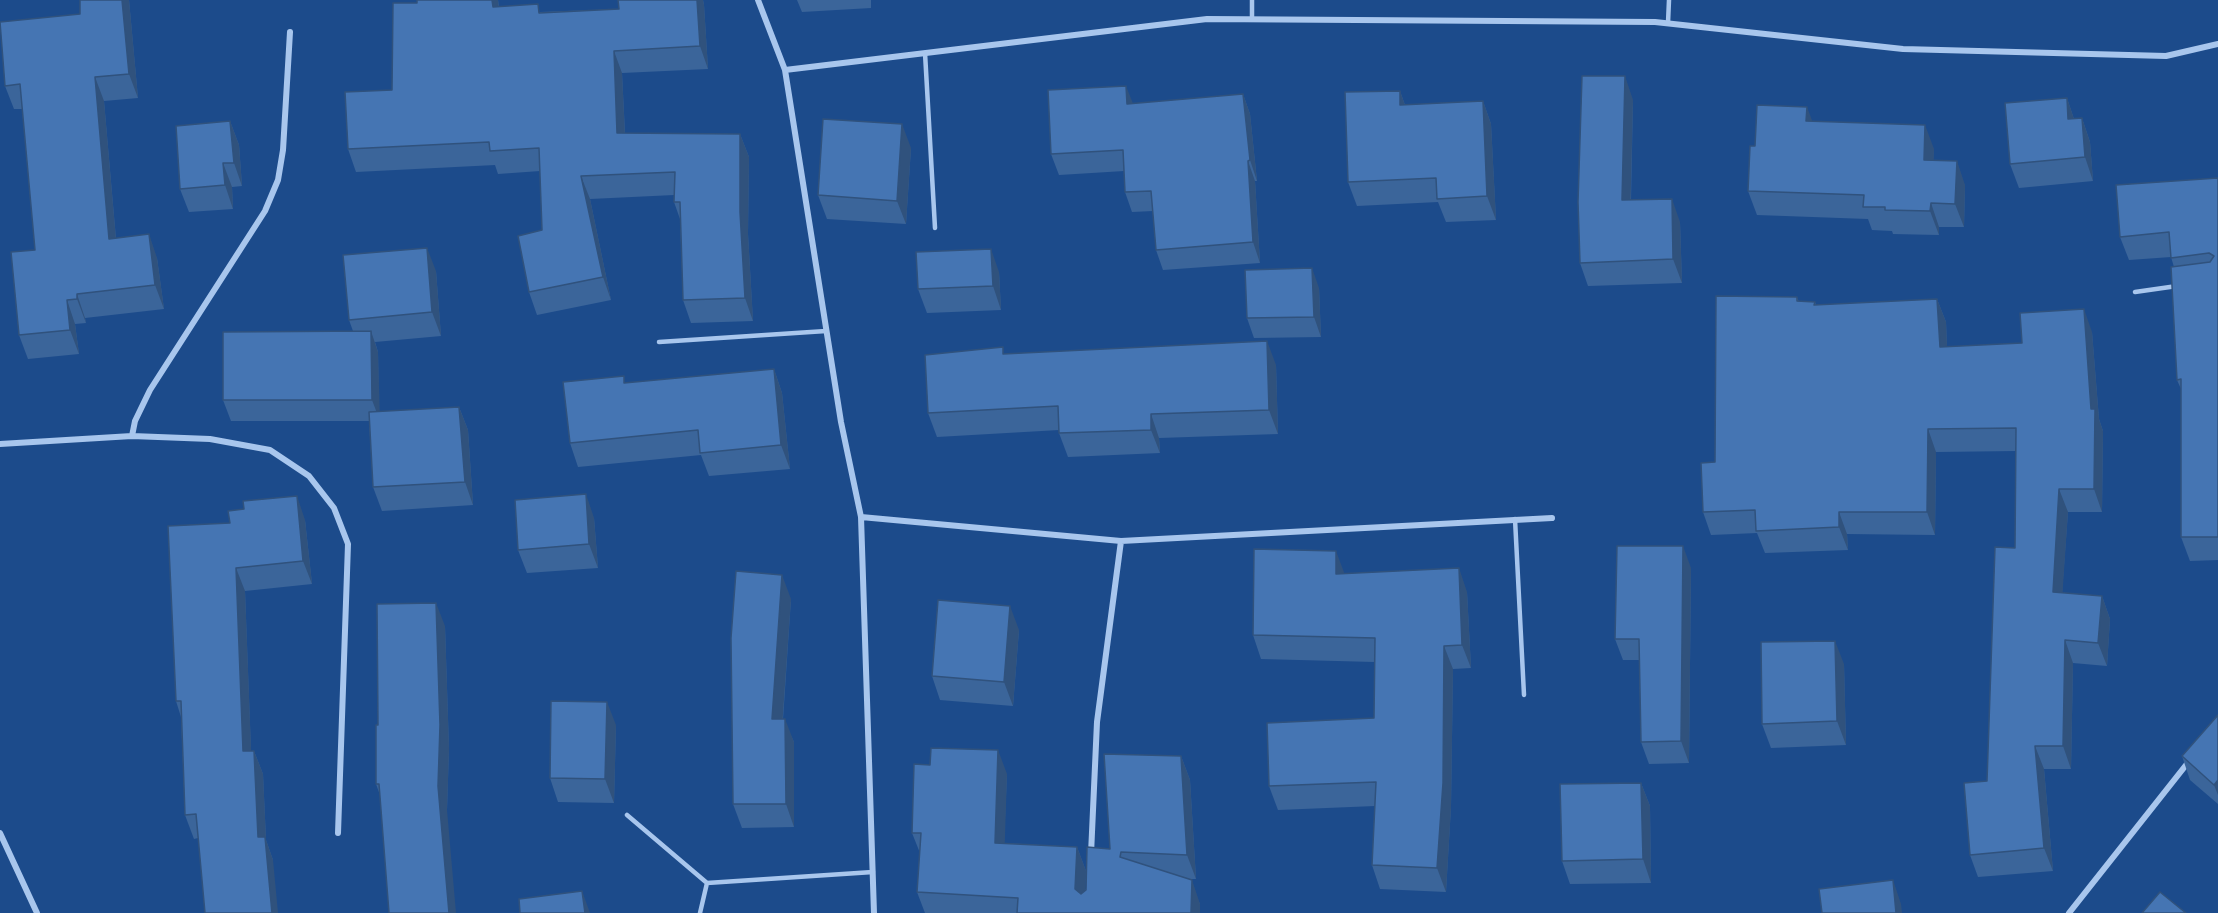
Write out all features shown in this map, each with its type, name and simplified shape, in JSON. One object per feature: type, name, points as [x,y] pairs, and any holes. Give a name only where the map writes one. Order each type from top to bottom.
[{"type":"street","points":[[758,0],[785,70],[841,422],[861,517],[874,913]]},
{"type":"street","points":[[785,70],[1207,19],[1668,23],[1903,49],[2166,56],[2218,44]]},
{"type":"street","points":[[132,436],[135,422],[150,390],[265,211],[278,180],[283,150],[290,32]]},
{"type":"street","points":[[0,444],[132,436],[210,439],[270,450],[309,476],[334,508],[348,544],[338,833]]},
{"type":"street","points":[[861,517],[1121,541],[1552,518]]},
{"type":"street","points":[[1090,861],[1097,722],[1121,541]]},
{"type":"street","points":[[2069,913],[2198,750]]},
{"type":"street","points":[[0,833],[37,913]]},
{"type":"lane","points":[[1252,0],[1252,19]]},
{"type":"lane","points":[[1668,23],[1669,0]]},
{"type":"lane","points":[[925,53],[934,228]]},
{"type":"lane","points":[[2135,292],[2182,285]]},
{"type":"lane","points":[[659,342],[826,331]]},
{"type":"lane","points":[[1515,519],[1524,695]]},
{"type":"lane","points":[[627,815],[707,883],[873,872]]},
{"type":"lane","points":[[700,913],[707,883]]},
{"type":"building","points":[[80,0],[122,0],[129,74],[95,77],[109,239],[149,234],[155,285],[77,294],[77,299],[67,300],[70,330],[19,335],[11,252],[35,250],[20,84],[5,86],[0,22],[80,14]]},
{"type":"building","points":[[417,0],[492,0],[493,7],[538,4],[539,13],[619,9],[618,0],[697,0],[700,46],[614,51],[617,133],[740,134],[740,212],[745,298],[683,300],[680,202],[674,202],[675,172],[581,176],[603,277],[529,292],[518,236],[542,230],[539,148],[490,151],[489,142],[348,149],[345,92],[392,90],[393,3],[417,3]]},
{"type":"building","points":[[1582,76],[1625,76],[1622,200],[1672,199],[1673,259],[1580,263],[1578,202]]},
{"type":"building","points":[[1126,86],[1127,104],[1243,94],[1250,160],[1248,161],[1253,242],[1156,250],[1151,191],[1125,192],[1123,150],[1051,154],[1048,90]]},
{"type":"building","points":[[1400,91],[1400,105],[1483,101],[1487,196],[1437,199],[1436,178],[1348,182],[1345,92]]},
{"type":"building","points":[[2067,98],[2068,119],[2082,118],[2085,157],[2010,164],[2005,103]]},
{"type":"building","points":[[1757,105],[1807,107],[1806,121],[1925,125],[1924,160],[1957,161],[1955,204],[1931,203],[1930,211],[1885,210],[1885,207],[1863,207],[1864,195],[1748,191],[1750,146],[1755,146]]},
{"type":"building","points":[[823,119],[902,124],[897,201],[818,195]]},
{"type":"building","points":[[230,121],[234,163],[223,163],[225,185],[180,189],[176,126]]},
{"type":"building","points":[[2218,178],[2218,537],[2181,537],[2181,379],[2177,380],[2171,267],[2210,262],[2214,256],[2209,253],[2171,258],[2169,232],[2120,237],[2116,185]]},
{"type":"building","points":[[427,248],[432,312],[349,320],[343,255]]},
{"type":"building","points":[[991,249],[993,286],[918,289],[916,252]]},
{"type":"building","points":[[1312,268],[1314,317],[1247,318],[1245,270]]},
{"type":"building","points":[[1716,296],[1797,297],[1797,301],[1815,302],[1814,305],[1937,299],[1940,347],[2022,343],[2020,313],[2084,309],[2091,409],[2095,409],[2094,489],[2059,489],[2053,592],[2102,596],[2098,643],[2065,640],[2063,746],[2035,746],[2044,848],[1970,855],[1964,783],[1987,781],[1995,547],[2015,548],[2016,428],[1928,429],[1927,512],[1839,512],[1839,527],[1756,531],[1755,510],[1703,512],[1701,463],[1715,462]]},
{"type":"building","points":[[371,331],[372,400],[223,400],[223,332]]},
{"type":"building","points":[[1267,341],[1269,410],[1151,414],[1151,430],[1059,433],[1058,406],[928,413],[925,355],[1003,347],[1003,354]]},
{"type":"building","points":[[774,369],[781,445],[700,453],[698,430],[570,443],[563,382],[624,376],[624,383]]},
{"type":"building","points":[[459,407],[465,482],[373,487],[369,412]]},
{"type":"building","points":[[586,494],[589,544],[518,550],[515,500]]},
{"type":"building","points":[[297,496],[303,561],[236,568],[243,751],[254,751],[258,837],[265,837],[272,913],[205,913],[196,814],[185,815],[181,701],[176,701],[168,526],[230,523],[228,511],[244,509],[243,501]]},
{"type":"building","points":[[1617,546],[1683,546],[1681,741],[1641,742],[1639,639],[1615,639]]},
{"type":"building","points":[[1254,549],[1336,551],[1336,574],[1459,568],[1462,645],[1444,646],[1443,783],[1437,868],[1372,865],[1376,782],[1269,786],[1267,723],[1374,718],[1375,638],[1253,635]]},
{"type":"building","points":[[736,571],[782,575],[772,719],[785,719],[786,804],[733,804],[731,638]]},
{"type":"building","points":[[938,600],[1010,606],[1004,682],[932,676]]},
{"type":"building","points":[[436,603],[440,725],[438,786],[449,913],[389,913],[379,784],[376,784],[377,604]]},
{"type":"building","points":[[1835,641],[1837,721],[1762,724],[1761,642]]},
{"type":"building","points":[[551,701],[607,702],[605,779],[550,778]]},
{"type":"building","points":[[2218,715],[2218,780],[2214,785],[2182,756]]},
{"type":"building","points":[[931,748],[998,750],[995,843],[1077,847],[1075,889],[1081,894],[1086,890],[1087,847],[1110,849],[1104,754],[1181,756],[1187,855],[1121,852],[1120,857],[1192,880],[1191,913],[1017,913],[1018,898],[917,892],[921,833],[912,833],[914,764],[930,765]]},
{"type":"building","points":[[1641,783],[1643,859],[1562,861],[1560,784]]},
{"type":"building","points":[[1893,880],[1896,913],[1822,913],[1819,889]]},
{"type":"building","points":[[582,891],[585,913],[520,913],[519,899]]},
{"type":"building","points":[[2160,892],[2186,913],[2142,913]]}]
